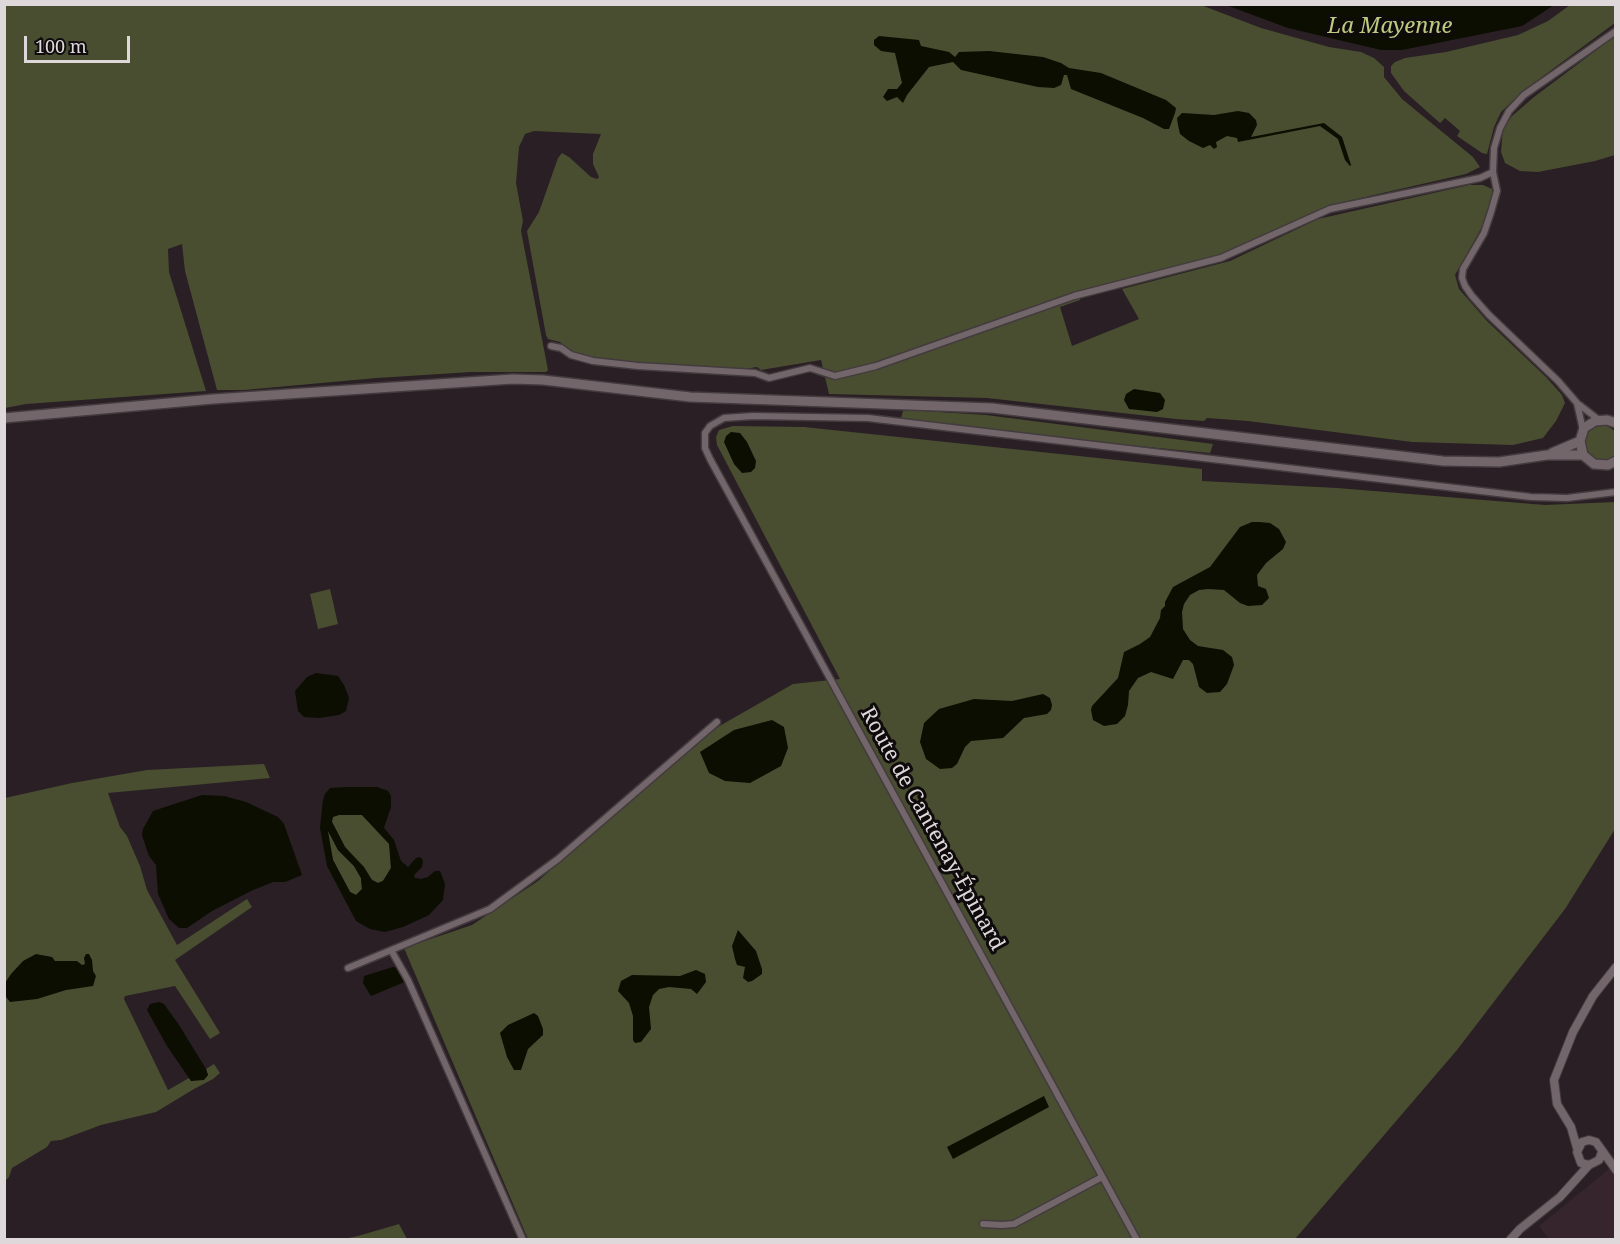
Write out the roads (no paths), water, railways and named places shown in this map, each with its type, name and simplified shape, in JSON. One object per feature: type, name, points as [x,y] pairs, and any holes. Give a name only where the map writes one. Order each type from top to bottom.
[{"type":"main road","points":[[4,418],[189,401],[513,379],[543,380],[701,398],[992,408],[1443,461],[1499,462],[1547,455],[1583,455]]},
{"type":"main road","points":[[1613,464],[1594,464],[1583,455],[1580,441],[1583,430],[1589,423],[1599,420],[1615,422]]},
{"type":"main road","points":[[1547,455],[1580,441]]},
{"type":"street","points":[[1599,420],[1576,403],[1558,381],[1489,315],[1464,286],[1462,278],[1463,269],[1484,233],[1497,191],[1493,172],[1494,148],[1500,128],[1509,111],[1524,96],[1616,31]]},
{"type":"street","points":[[551,346],[593,361],[638,366],[755,373],[769,378],[810,368],[836,376],[876,366],[1074,296],[1221,258],[1330,209],[1480,178],[1493,172]]},
{"type":"street","points":[[1576,403],[1583,430]]},
{"type":"street","name":"Route de Cantenay-Épinard","points":[[1137,1239],[710,459],[705,448],[705,433],[710,426],[724,418],[753,416],[868,418],[1532,498],[1575,497],[1616,492]]},
{"type":"street","points":[[348,968],[490,909],[558,859],[717,722]]},
{"type":"street","points":[[391,950],[408,980],[523,1239]]},
{"type":"street","points":[[1570,1185],[1579,1160],[1578,1148],[1571,1127],[1557,1104],[1556,1075],[1573,1032],[1588,1005],[1616,967]]},
{"type":"street","points":[[1571,1127],[1598,1144],[1615,1170]]},
{"type":"street","points":[[1578,1148],[1582,1142],[1589,1140]]},
{"type":"street","points":[[1510,1239],[1520,1228],[1560,1197],[1591,1165],[1599,1160],[1602,1152]]},
{"type":"street","points":[[1579,1160],[1615,1170]]},
{"type":"street","points":[[984,1224],[1014,1224],[1102,1177]]},
{"type":"water","name":"La Mayenne","points":[[1226,5],[1554,5],[1522,26],[1402,50],[1381,50],[1288,28]]},
{"type":"water","points":[[879,36],[919,40],[921,46],[949,52],[955,57],[959,52],[989,51],[1043,57],[1069,68],[1101,73],[1166,100],[1176,108],[1175,113],[1169,129],[1164,129],[1143,118],[1071,89],[1067,75],[1064,75],[1061,85],[1054,88],[1038,87],[961,70],[953,62],[929,67],[903,103],[897,97],[887,101],[883,97],[888,89],[897,89],[902,83],[895,53],[881,51],[874,45],[874,40]]},
{"type":"water","points":[[1238,111],[1249,113],[1256,120],[1257,125],[1251,137],[1324,123],[1342,137],[1351,165],[1345,160],[1338,139],[1320,126],[1238,142],[1237,138],[1227,136],[1216,142],[1217,147],[1214,149],[1210,145],[1203,148],[1180,134],[1177,118],[1182,113],[1214,115]]},
{"type":"water","points":[[1134,389],[1160,393],[1165,400],[1163,409],[1157,412],[1129,409],[1124,400],[1126,394]]},
{"type":"water","points":[[731,432],[740,433],[747,442],[756,461],[755,468],[751,472],[742,473],[734,464],[724,442],[726,436]]},
{"type":"water","points":[[1252,522],[1270,523],[1279,529],[1286,542],[1283,549],[1266,563],[1257,575],[1258,586],[1266,589],[1269,598],[1262,605],[1248,606],[1240,603],[1224,590],[1208,589],[1199,590],[1190,595],[1184,604],[1183,629],[1190,640],[1198,646],[1223,650],[1232,657],[1234,665],[1227,684],[1220,692],[1207,693],[1199,687],[1193,664],[1189,660],[1183,660],[1173,679],[1151,672],[1138,678],[1129,691],[1125,716],[1117,724],[1104,726],[1093,720],[1092,706],[1118,678],[1124,652],[1150,637],[1173,587],[1210,567],[1240,527]]},
{"type":"water","points":[[316,673],[338,676],[349,698],[346,711],[339,715],[319,718],[304,717],[298,711],[295,691],[307,677]]},
{"type":"water","points":[[1043,694],[1050,698],[1052,705],[1047,714],[1024,718],[1003,738],[971,741],[952,768],[940,769],[926,759],[920,742],[924,723],[939,709],[974,699],[1012,701]]},
{"type":"water","points":[[772,720],[784,727],[788,748],[781,766],[750,783],[725,781],[709,773],[700,752],[734,730]]},
{"type":"water","points":[[377,787],[388,791],[391,796],[391,807],[384,828],[394,840],[401,861],[408,867],[420,857],[423,860],[422,867],[414,875],[415,878],[421,879],[435,871],[440,871],[445,884],[443,900],[429,915],[403,927],[385,932],[370,929],[356,921],[327,866],[320,828],[323,800],[330,788]],"holes":[[[362,815],[389,844],[391,868],[383,881],[378,883],[372,880],[364,867],[345,847],[332,822],[333,817]],[[328,831],[338,850],[354,866],[361,878],[362,889],[356,895],[350,892],[333,860]]]},
{"type":"water","points":[[202,795],[224,796],[246,802],[278,817],[284,824],[302,875],[285,882],[273,882],[251,891],[212,911],[187,928],[179,928],[169,919],[158,894],[156,865],[149,856],[142,835],[143,829],[153,811]]},
{"type":"water","points":[[738,930],[756,951],[762,969],[762,974],[748,982],[743,978],[745,967],[737,965],[732,946]]},
{"type":"water","points":[[36,954],[52,957],[55,961],[77,961],[82,965],[85,964],[86,954],[89,954],[96,976],[93,986],[66,990],[37,999],[10,1002],[6,997],[5,983],[23,961]]},
{"type":"water","points":[[393,967],[399,968],[407,981],[371,996],[363,983],[364,976]]},
{"type":"water","points":[[696,970],[705,974],[706,982],[697,994],[691,989],[669,987],[659,989],[653,995],[649,1007],[651,1029],[641,1042],[635,1043],[633,1016],[629,1003],[618,991],[621,981],[632,975],[680,976]]},
{"type":"water","points":[[159,1002],[164,1004],[179,1025],[206,1069],[208,1075],[204,1080],[191,1081],[167,1046],[147,1010],[150,1004]]},
{"type":"water","points":[[534,1013],[538,1016],[543,1035],[528,1049],[521,1070],[514,1070],[507,1057],[500,1033],[508,1025]]},
{"type":"water","points":[[1044,1096],[1049,1107],[953,1159],[947,1147]]}]
